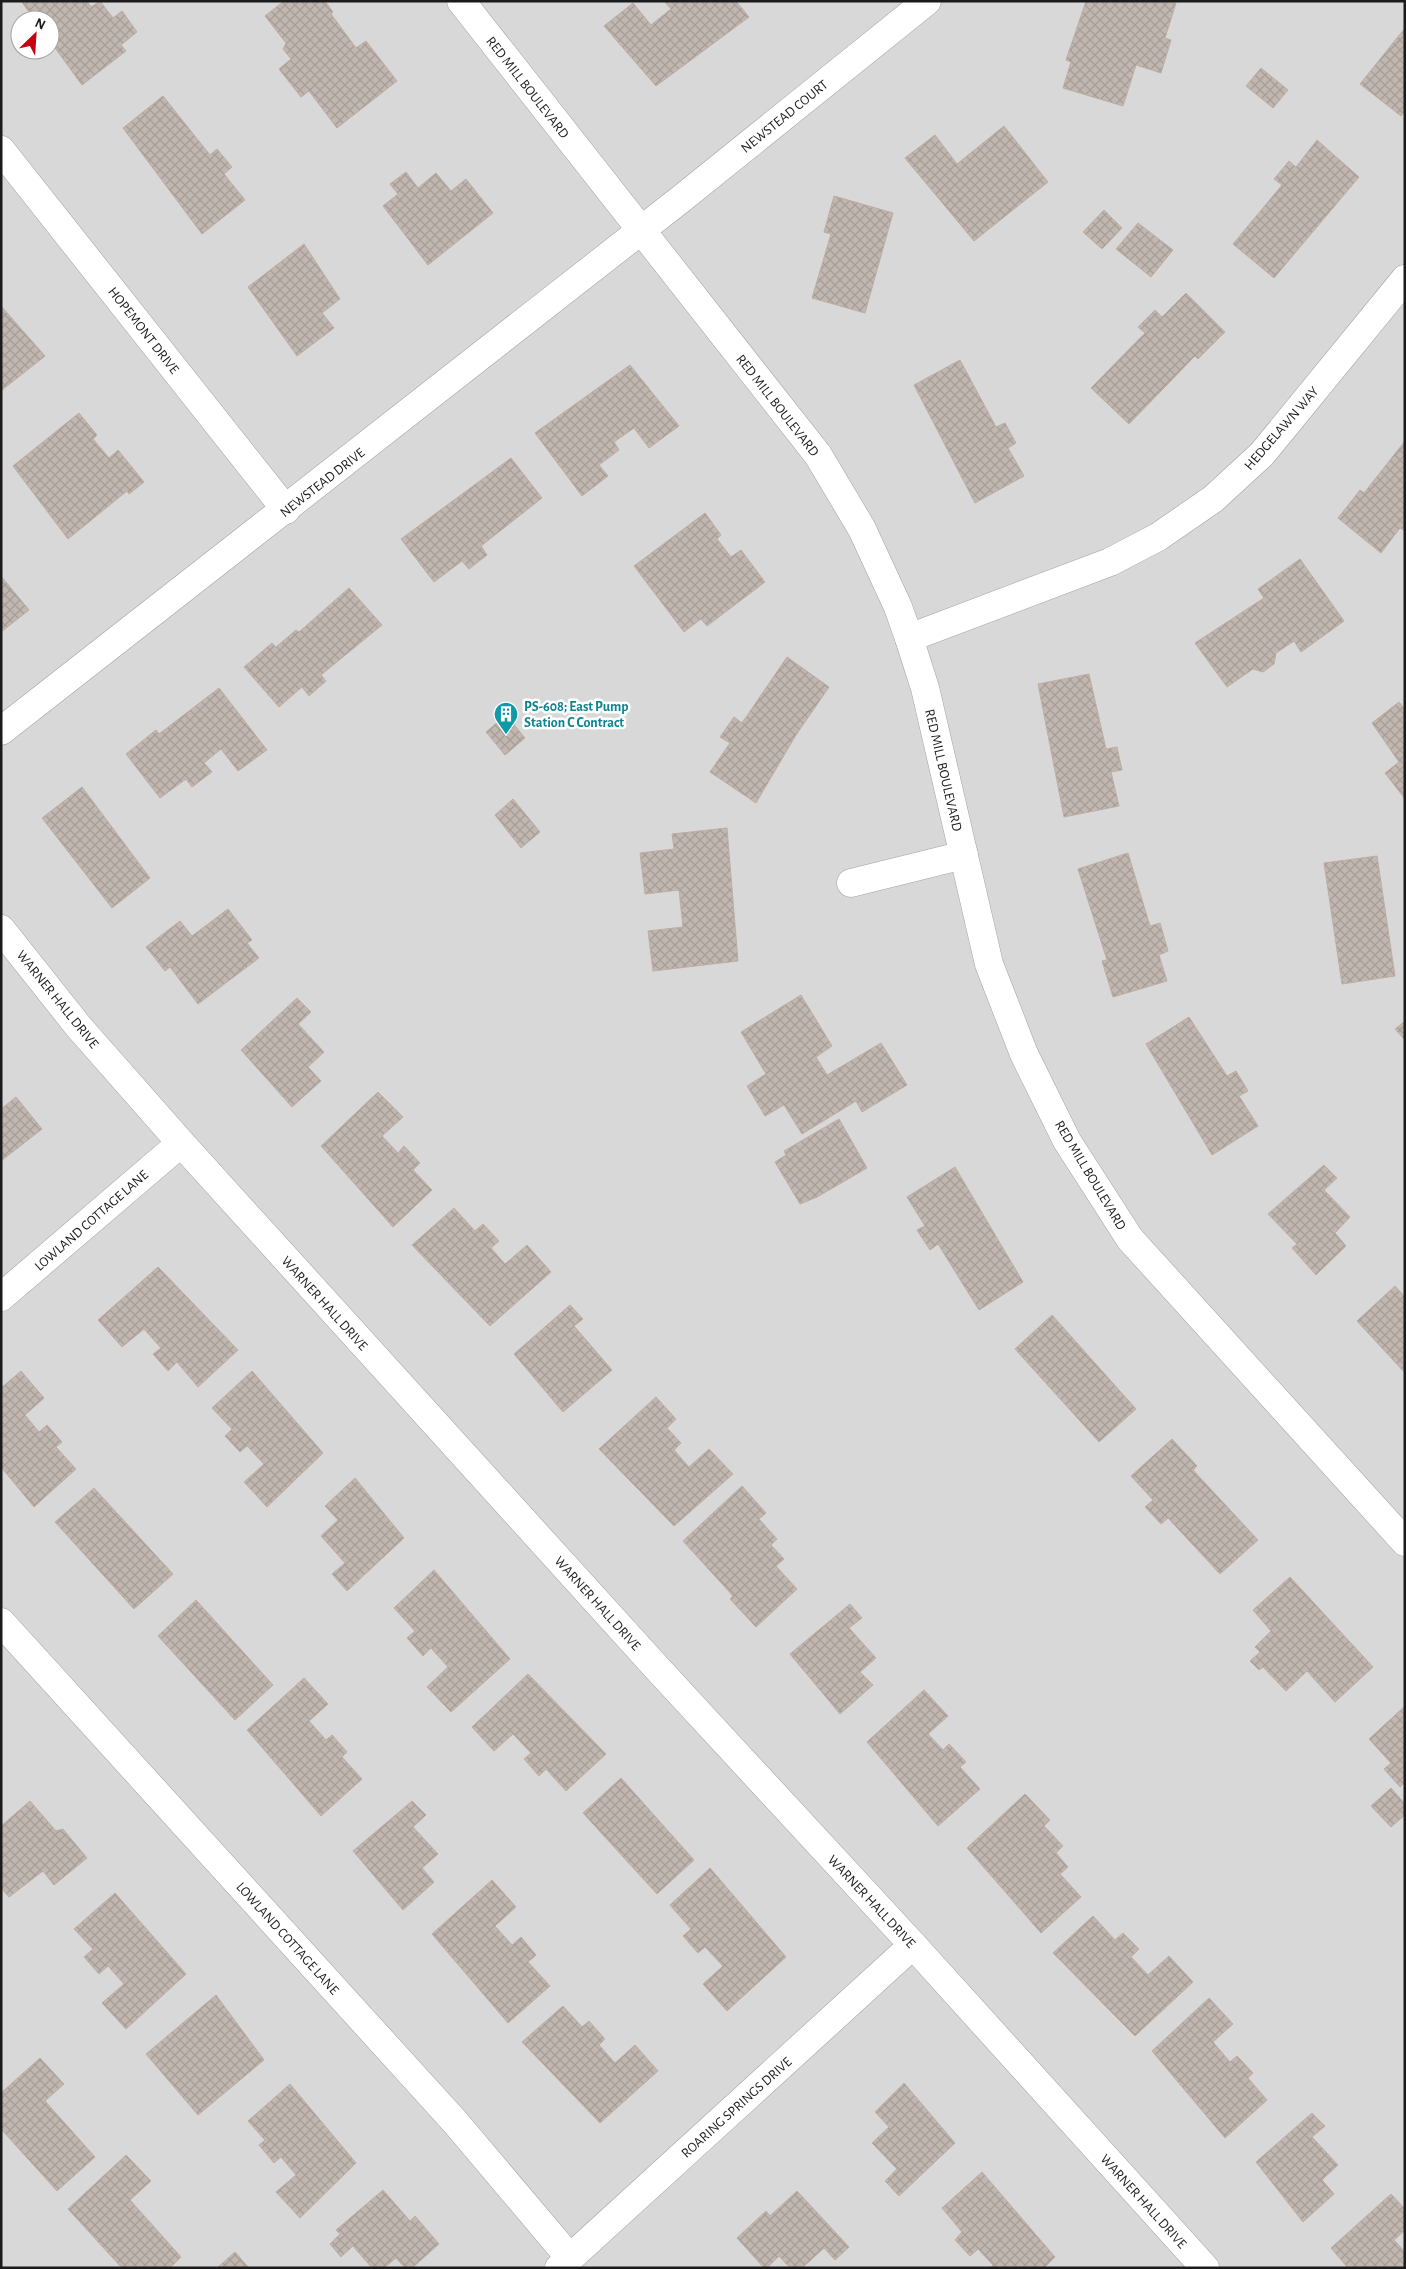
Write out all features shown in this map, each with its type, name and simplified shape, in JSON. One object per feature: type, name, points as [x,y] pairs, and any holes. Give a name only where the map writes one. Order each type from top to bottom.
[{"type":"street","name":"RED MILL BOULEVARD","points":[[461,1],[818,455],[862,529],[898,607],[910,638],[925,688],[989,964],[1024,1054],[1067,1142],[1130,1239],[1405,1542]]},
{"type":"street","name":"NEWSTEAD COURT","points":[[640,230],[927,1]]},
{"type":"street","name":"HOPEMONT DRIVE","points":[[1,150],[286,510]]},
{"type":"street","name":"NEWSTEAD DRIVE","points":[[1,731],[286,510],[640,230]]},
{"type":"street","name":"HEDGELAWN WAY","points":[[910,638],[1110,562],[1158,537],[1213,499],[1262,454],[1405,279]]},
{"type":"street","points":[[851,883],[964,855]]},
{"type":"street","name":"WARNER HALL DRIVE","points":[[1,929],[78,1026],[181,1144],[657,1668],[913,1945],[1204,2268]]},
{"type":"street","name":"LOWLAND COTTAGE LANE","points":[[1,1297],[181,1144]]},
{"type":"street","name":"LOWLAND COTTAGE LANE","points":[[1,1622],[456,2123],[564,2263]]},
{"type":"street","name":"ROARING SPRINGS DRIVE","points":[[564,2263],[913,1945]]},
{"type":"shaded area","points":[[1,1],[1405,1],[1405,2268],[1,2268]]},
{"type":"building","points":[[21,1],[87,1],[91,7],[100,1],[113,18],[122,11],[137,32],[121,45],[126,51],[82,85],[60,55],[60,10],[28,10]]},
{"type":"building","points":[[284,1],[325,1],[333,12],[331,14],[356,48],[366,41],[397,81],[337,128],[309,91],[301,97],[279,69],[291,59],[283,49],[286,43],[265,16]]},
{"type":"building","points":[[664,1],[736,1],[749,17],[656,86],[604,26],[633,3],[651,25],[671,9]]},
{"type":"building","points":[[1086,1],[1176,3],[1165,38],[1171,40],[1161,73],[1136,65],[1123,106],[1063,88],[1071,62],[1066,60]]},
{"type":"building","points":[[1405,28],[1405,111],[1401,116],[1360,84]]},
{"type":"building","points":[[1261,68],[1288,90],[1273,108],[1246,86]]},
{"type":"building","points":[[163,96],[210,155],[217,149],[232,167],[224,174],[245,200],[202,234],[123,128]]},
{"type":"building","points":[[1004,126],[1048,182],[974,241],[905,158],[935,135],[957,164]]},
{"type":"building","points":[[1317,140],[1359,177],[1274,278],[1233,244],[1282,185],[1274,179],[1289,161],[1296,167]]},
{"type":"building","points":[[406,172],[418,188],[436,173],[451,191],[466,179],[493,213],[428,265],[383,206],[398,194],[390,184]]},
{"type":"building","points":[[834,196],[893,213],[865,313],[812,298],[831,234],[824,232]]},
{"type":"building","points":[[1104,210],[1122,228],[1102,249],[1083,232]]},
{"type":"building","points":[[1138,223],[1173,250],[1151,277],[1116,249]]},
{"type":"building","points":[[304,244],[340,299],[322,313],[334,328],[297,356],[248,287]]},
{"type":"building","points":[[1186,293],[1225,332],[1198,359],[1195,356],[1129,424],[1091,388],[1145,333],[1138,327],[1155,310],[1162,317]]},
{"type":"building","points":[[1,306],[45,356],[2,390],[1,389]]},
{"type":"building","points":[[960,360],[996,427],[1005,423],[1016,443],[1008,448],[1024,476],[975,503],[914,385]]},
{"type":"building","points":[[630,365],[679,426],[649,448],[634,428],[614,442],[619,450],[599,465],[608,476],[582,496],[535,433]]},
{"type":"building","points":[[79,413],[97,435],[93,439],[109,458],[118,450],[144,482],[129,494],[127,491],[68,539],[13,466]]},
{"type":"building","points":[[1405,441],[1405,531],[1400,528],[1381,553],[1338,518],[1360,490],[1364,493]]},
{"type":"building","points":[[511,458],[542,498],[481,546],[487,555],[469,569],[462,561],[434,582],[401,539]]},
{"type":"building","points":[[705,513],[721,535],[717,539],[731,557],[741,550],[765,582],[707,626],[701,619],[684,632],[634,566]]},
{"type":"building","points":[[1300,559],[1344,621],[1301,652],[1294,641],[1276,653],[1274,664],[1263,672],[1253,669],[1227,687],[1195,643],[1264,598],[1258,589]]},
{"type":"building","points":[[1,576],[29,610],[1,632]]},
{"type":"building","points":[[349,588],[382,625],[321,675],[326,681],[309,696],[302,687],[279,707],[244,667],[272,643],[276,647],[296,630],[299,632]]},
{"type":"building","points":[[787,657],[829,687],[796,735],[756,803],[710,772],[730,743],[720,737],[734,717],[742,723]]},
{"type":"building","points":[[1089,674],[1106,749],[1117,747],[1122,770],[1111,772],[1119,806],[1064,817],[1038,684]]},
{"type":"building","points":[[219,688],[267,750],[238,771],[221,749],[204,763],[212,772],[192,787],[186,779],[160,798],[126,754],[156,730],[159,734]]},
{"type":"building","points":[[1399,702],[1405,709],[1405,799],[1385,773],[1399,762],[1372,723]]},
{"type":"building","name":"PS-608; East Pump Station C Contract","points":[[506,715],[525,738],[505,755],[486,732]]},
{"type":"building","points":[[82,787],[150,878],[112,908],[42,818]]},
{"type":"building","points":[[513,799],[540,832],[521,848],[495,815]]},
{"type":"building","points":[[727,828],[738,961],[653,971],[648,931],[683,927],[679,890],[645,894],[640,853],[674,849],[672,834]]},
{"type":"building","points":[[1128,853],[1150,926],[1160,923],[1168,951],[1159,955],[1167,981],[1113,997],[1102,961],[1107,960],[1078,869]]},
{"type":"building","points":[[1377,856],[1395,976],[1342,984],[1324,863]]},
{"type":"building","points":[[228,909],[252,940],[247,943],[259,958],[198,1004],[170,967],[165,971],[146,947],[180,921],[192,936]]},
{"type":"building","points":[[801,995],[832,1046],[816,1057],[827,1075],[881,1043],[907,1085],[862,1112],[856,1101],[802,1134],[784,1105],[765,1116],[747,1086],[766,1074],[741,1032]]},
{"type":"building","points":[[297,998],[311,1012],[298,1024],[324,1052],[308,1067],[321,1081],[292,1107],[241,1050]]},
{"type":"building","points":[[1189,1017],[1227,1076],[1236,1071],[1248,1091],[1239,1096],[1258,1126],[1212,1155],[1146,1044]]},
{"type":"building","points":[[1405,1021],[1405,1040],[1395,1029]]},
{"type":"building","points":[[378,1092],[403,1117],[382,1136],[398,1153],[404,1146],[420,1163],[413,1170],[432,1190],[393,1227],[321,1146]]},
{"type":"building","points":[[16,1097],[42,1129],[1,1161],[1,1109]]},
{"type":"building","points":[[839,1119],[867,1168],[817,1197],[800,1204],[775,1162],[786,1155],[784,1151]]},
{"type":"building","points":[[1324,1165],[1337,1178],[1324,1190],[1350,1217],[1335,1233],[1346,1246],[1316,1275],[1292,1248],[1297,1244],[1268,1214]]},
{"type":"building","points":[[955,1167],[1023,1282],[979,1310],[938,1244],[930,1250],[917,1230],[925,1226],[907,1197]]},
{"type":"building","points":[[454,1208],[475,1231],[483,1224],[499,1241],[491,1248],[505,1264],[527,1245],[551,1272],[490,1326],[412,1245]]},
{"type":"building","points":[[158,1267],[238,1350],[198,1387],[177,1362],[168,1371],[153,1354],[161,1348],[144,1329],[122,1347],[98,1320]]},
{"type":"building","points":[[1395,1286],[1405,1297],[1405,1373],[1357,1321]]},
{"type":"building","points":[[570,1305],[583,1319],[574,1326],[612,1370],[563,1412],[514,1354]]},
{"type":"building","points":[[1052,1315],[1136,1409],[1099,1442],[1015,1349]]},
{"type":"building","points":[[21,1371],[44,1398],[25,1415],[39,1432],[47,1425],[62,1442],[56,1447],[76,1469],[34,1507],[1,1467],[1,1388]]},
{"type":"building","points":[[252,1371],[323,1453],[267,1507],[244,1482],[264,1464],[247,1446],[240,1452],[225,1436],[232,1429],[212,1408]]},
{"type":"building","points":[[656,1397],[676,1419],[667,1428],[681,1443],[674,1450],[689,1467],[709,1449],[733,1474],[674,1526],[599,1449]]},
{"type":"building","points":[[1172,1439],[1197,1466],[1193,1470],[1258,1540],[1220,1574],[1168,1518],[1161,1524],[1145,1507],[1153,1500],[1131,1476]]},
{"type":"building","points":[[355,1478],[404,1538],[347,1591],[332,1574],[345,1563],[321,1536],[338,1520],[325,1506]]},
{"type":"building","points":[[742,1486],[766,1513],[759,1519],[777,1539],[771,1545],[784,1559],[776,1566],[797,1589],[756,1627],[730,1599],[733,1596],[683,1541]]},
{"type":"building","points":[[94,1488],[173,1574],[134,1609],[55,1522]]},
{"type":"building","points":[[434,1570],[510,1659],[451,1712],[427,1687],[448,1667],[431,1648],[423,1656],[407,1638],[415,1631],[394,1608]]},
{"type":"building","points":[[1290,1577],[1373,1667],[1335,1702],[1307,1671],[1286,1691],[1263,1667],[1259,1670],[1250,1661],[1260,1652],[1255,1647],[1271,1631],[1253,1610]]},
{"type":"building","points":[[196,1600],[273,1685],[235,1720],[158,1636]]},
{"type":"building","points":[[850,1604],[862,1618],[849,1628],[876,1658],[860,1672],[873,1685],[840,1714],[790,1654]]},
{"type":"building","points":[[528,1674],[606,1754],[566,1791],[546,1769],[539,1776],[524,1759],[531,1753],[513,1734],[494,1751],[472,1727]]},
{"type":"building","points":[[304,1678],[328,1704],[309,1721],[326,1740],[332,1735],[347,1752],[342,1757],[362,1779],[321,1816],[247,1730]]},
{"type":"building","points":[[924,1690],[948,1716],[928,1734],[943,1750],[949,1744],[966,1762],[960,1767],[980,1789],[938,1826],[867,1742]]},
{"type":"building","points":[[1405,1706],[1405,1782],[1400,1787],[1384,1769],[1391,1763],[1369,1739]]},
{"type":"building","points":[[621,1778],[694,1860],[657,1894],[583,1813]]},
{"type":"building","points":[[1391,1788],[1405,1804],[1405,1815],[1391,1827],[1371,1806]]},
{"type":"building","points":[[1025,1794],[1050,1820],[1044,1826],[1063,1846],[1056,1853],[1068,1867],[1060,1874],[1081,1897],[1041,1933],[967,1848]]},
{"type":"building","points":[[30,1801],[56,1831],[63,1829],[87,1858],[54,1885],[43,1871],[9,1897],[1,1888],[1,1826]]},
{"type":"building","points":[[412,1801],[426,1815],[413,1827],[438,1854],[422,1868],[434,1882],[403,1910],[353,1851]]},
{"type":"building","points":[[710,1868],[786,1957],[727,2011],[703,1984],[723,1966],[705,1947],[698,1953],[683,1936],[691,1929],[670,1905]]},
{"type":"building","points":[[492,1880],[516,1907],[495,1926],[512,1945],[521,1937],[536,1955],[528,1962],[550,1986],[508,2023],[432,1934]]},
{"type":"building","points":[[115,1893],[186,1974],[126,2029],[102,2003],[124,1984],[108,1966],[99,1974],[84,1957],[93,1949],[74,1929]]},
{"type":"building","points":[[1093,1916],[1115,1940],[1123,1933],[1139,1949],[1131,1957],[1148,1975],[1169,1956],[1193,1982],[1135,2036],[1053,1953]]},
{"type":"building","points":[[216,1995],[264,2060],[198,2115],[146,2054]]},
{"type":"building","points":[[1209,1998],[1233,2024],[1213,2042],[1230,2062],[1237,2056],[1253,2073],[1248,2078],[1267,2100],[1225,2138],[1152,2051]]},
{"type":"building","points":[[563,2006],[582,2027],[589,2021],[605,2039],[599,2045],[615,2063],[635,2045],[658,2071],[600,2123],[522,2042]]},
{"type":"building","points":[[40,2058],[64,2084],[45,2101],[95,2157],[57,2191],[1,2129],[1,2093]]},
{"type":"building","points":[[904,2083],[955,2143],[899,2196],[885,2181],[897,2169],[872,2143],[889,2127],[875,2112]]},
{"type":"building","points":[[290,2084],[356,2163],[300,2218],[276,2192],[296,2175],[281,2157],[274,2163],[259,2145],[265,2140],[248,2121]]},
{"type":"building","points":[[1312,2113],[1325,2126],[1312,2137],[1338,2165],[1322,2180],[1334,2194],[1303,2222],[1256,2162]]},
{"type":"building","points":[[126,2155],[151,2181],[130,2200],[181,2257],[170,2268],[122,2268],[68,2209]]},
{"type":"building","points":[[982,2172],[1055,2257],[1044,2268],[990,2268],[993,2265],[978,2249],[970,2256],[955,2240],[962,2232],[942,2208]]},
{"type":"building","points":[[383,2190],[410,2221],[415,2216],[439,2244],[412,2268],[405,2268],[396,2258],[384,2268],[372,2268],[353,2246],[341,2257],[330,2244],[340,2234],[336,2230]]},
{"type":"building","points":[[797,2191],[849,2247],[835,2260],[824,2248],[802,2268],[790,2268],[779,2256],[767,2268],[764,2268],[737,2238],[766,2211],[770,2216]]},
{"type":"building","points":[[1391,2194],[1405,2209],[1405,2230],[1394,2240],[1405,2252],[1405,2268],[1348,2268],[1331,2248]]},
{"type":"building","points":[[235,2252],[249,2268],[217,2268]]},
{"type":"place","name":"PS-608; East Pump Station C Contract","points":[[506,735]]}]
